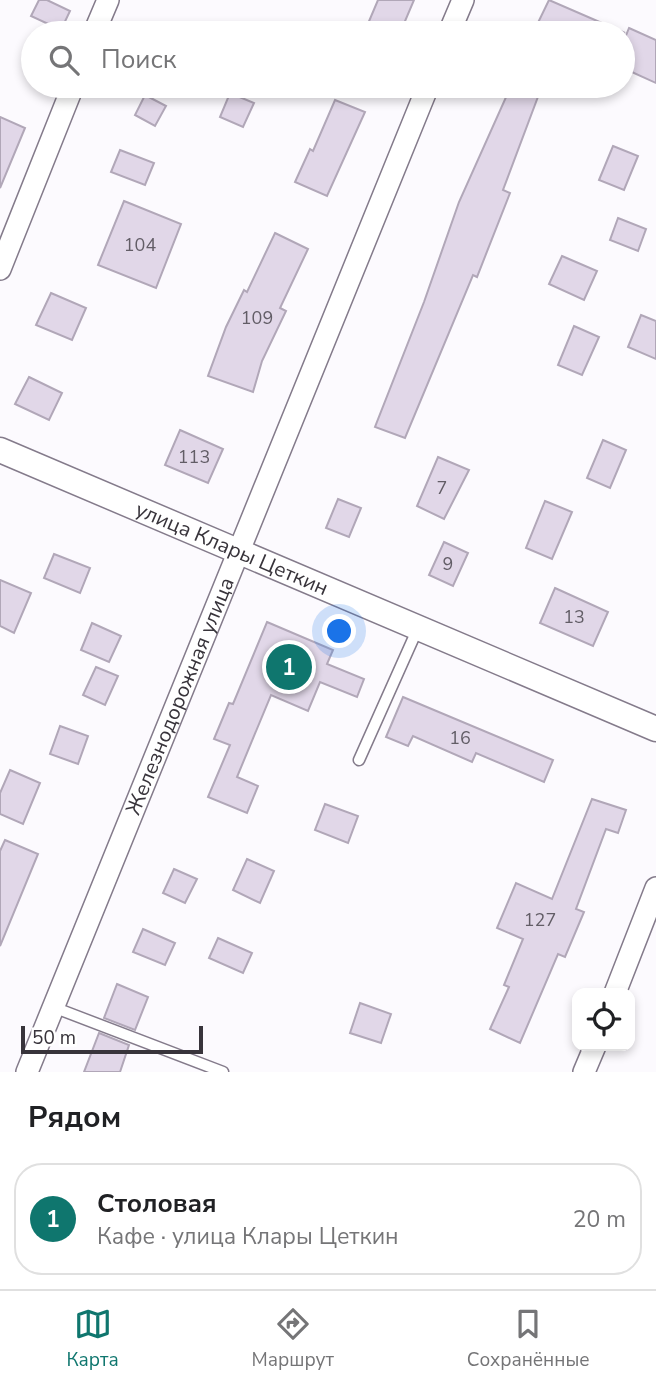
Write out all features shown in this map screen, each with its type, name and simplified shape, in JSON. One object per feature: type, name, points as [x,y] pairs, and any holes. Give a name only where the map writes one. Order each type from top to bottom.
[{"type":"street","points":[[99,21],[108,0]]},
{"type":"street","points":[[454,21],[463,0]]},
{"type":"street","points":[[0,269],[68,98]]},
{"type":"street","name":"Железнодорожная улица","points":[[27,1072],[423,98]]},
{"type":"street","name":"улица Клары Цеткин","points":[[0,450],[656,729]]},
{"type":"street","points":[[617,988],[656,888]]},
{"type":"street","points":[[584,1072],[593,1051]]},
{"type":"lane","points":[[359,760],[418,628]]},
{"type":"lane","points":[[53,1007],[222,1072]]},
{"type":"building","points":[[39,0],[47,0],[70,11],[65,21],[42,21],[31,16]]},
{"type":"building","points":[[378,0],[414,0],[405,21],[369,21]]},
{"type":"building","points":[[549,0],[597,21],[539,21]]},
{"type":"building","points":[[635,31],[656,40],[656,83],[635,73]]},
{"type":"building","points":[[144,98],[151,98],[166,106],[155,126],[135,115]]},
{"type":"building","points":[[228,98],[242,98],[254,103],[243,127],[220,117]]},
{"type":"building","points":[[506,98],[538,98],[503,190],[510,193],[477,277],[473,275],[405,438],[375,427],[424,302],[459,202]]},
{"type":"building","points":[[335,100],[365,112],[327,196],[295,182],[310,149],[313,151]]},
{"type":"building","points":[[0,117],[25,128],[0,188]]},
{"type":"building","points":[[613,146],[638,156],[624,190],[599,180]]},
{"type":"building","points":[[120,150],[154,163],[145,185],[111,172]]},
{"type":"building","points":[[124,201],[181,224],[156,288],[98,265]]},
{"type":"building","points":[[618,218],[646,229],[638,251],[610,240]]},
{"type":"building","points":[[275,233],[308,249],[280,308],[286,311],[262,361],[253,392],[208,376],[226,327],[244,290],[247,292]]},
{"type":"building","points":[[562,256],[597,271],[584,300],[549,284]]},
{"type":"building","points":[[51,293],[86,308],[72,340],[36,325]]},
{"type":"building","points":[[641,315],[656,321],[656,359],[628,347]]},
{"type":"building","points":[[574,326],[599,337],[582,375],[558,365]]},
{"type":"building","points":[[29,377],[62,393],[49,420],[15,404]]},
{"type":"building","points":[[180,430],[223,449],[208,483],[165,465]]},
{"type":"building","points":[[603,440],[626,450],[610,488],[587,478]]},
{"type":"building","points":[[438,457],[469,470],[444,519],[417,506]]},
{"type":"building","points":[[338,499],[361,508],[349,537],[326,528]]},
{"type":"building","points":[[545,501],[572,512],[552,559],[526,548]]},
{"type":"building","points":[[444,542],[468,553],[453,586],[429,575]]},
{"type":"building","points":[[54,554],[90,568],[80,593],[44,578]]},
{"type":"building","points":[[0,580],[31,593],[14,633],[0,626]]},
{"type":"building","points":[[555,588],[608,612],[593,646],[540,623]]},
{"type":"building","points":[[267,622],[333,650],[327,664],[364,679],[357,697],[320,682],[308,711],[271,695],[237,777],[258,786],[247,813],[208,797],[230,745],[214,739],[229,703],[233,704]]},
{"type":"building","points":[[92,623],[121,636],[109,662],[81,650]]},
{"type":"building","points":[[96,667],[118,676],[105,705],[83,695]]},
{"type":"building","points":[[403,697],[553,760],[544,782],[476,753],[472,762],[413,736],[408,746],[386,737]]},
{"type":"building","points":[[60,726],[88,736],[78,764],[50,754]]},
{"type":"building","points":[[10,770],[40,783],[23,824],[0,814],[0,793]]},
{"type":"building","points":[[592,799],[626,810],[618,833],[606,829],[576,909],[584,912],[565,957],[558,954],[520,1043],[490,1029],[509,987],[504,985],[523,939],[497,928],[516,883],[552,899]]},
{"type":"building","points":[[325,804],[358,816],[348,843],[315,830]]},
{"type":"building","points":[[5,840],[38,854],[0,946],[0,851]]},
{"type":"building","points":[[247,859],[274,871],[260,903],[233,890]]},
{"type":"building","points":[[174,869],[197,879],[185,903],[163,893]]},
{"type":"building","points":[[143,929],[175,943],[165,965],[133,952]]},
{"type":"building","points":[[218,938],[252,953],[243,973],[209,958]]},
{"type":"building","points":[[117,984],[148,997],[135,1030],[104,1018]]},
{"type":"building","points":[[360,1003],[391,1014],[381,1043],[350,1033]]},
{"type":"building","points":[[99,1033],[129,1045],[120,1072],[84,1072]]},
{"type":"place","name":"Столовая","points":[[289,667]]}]
